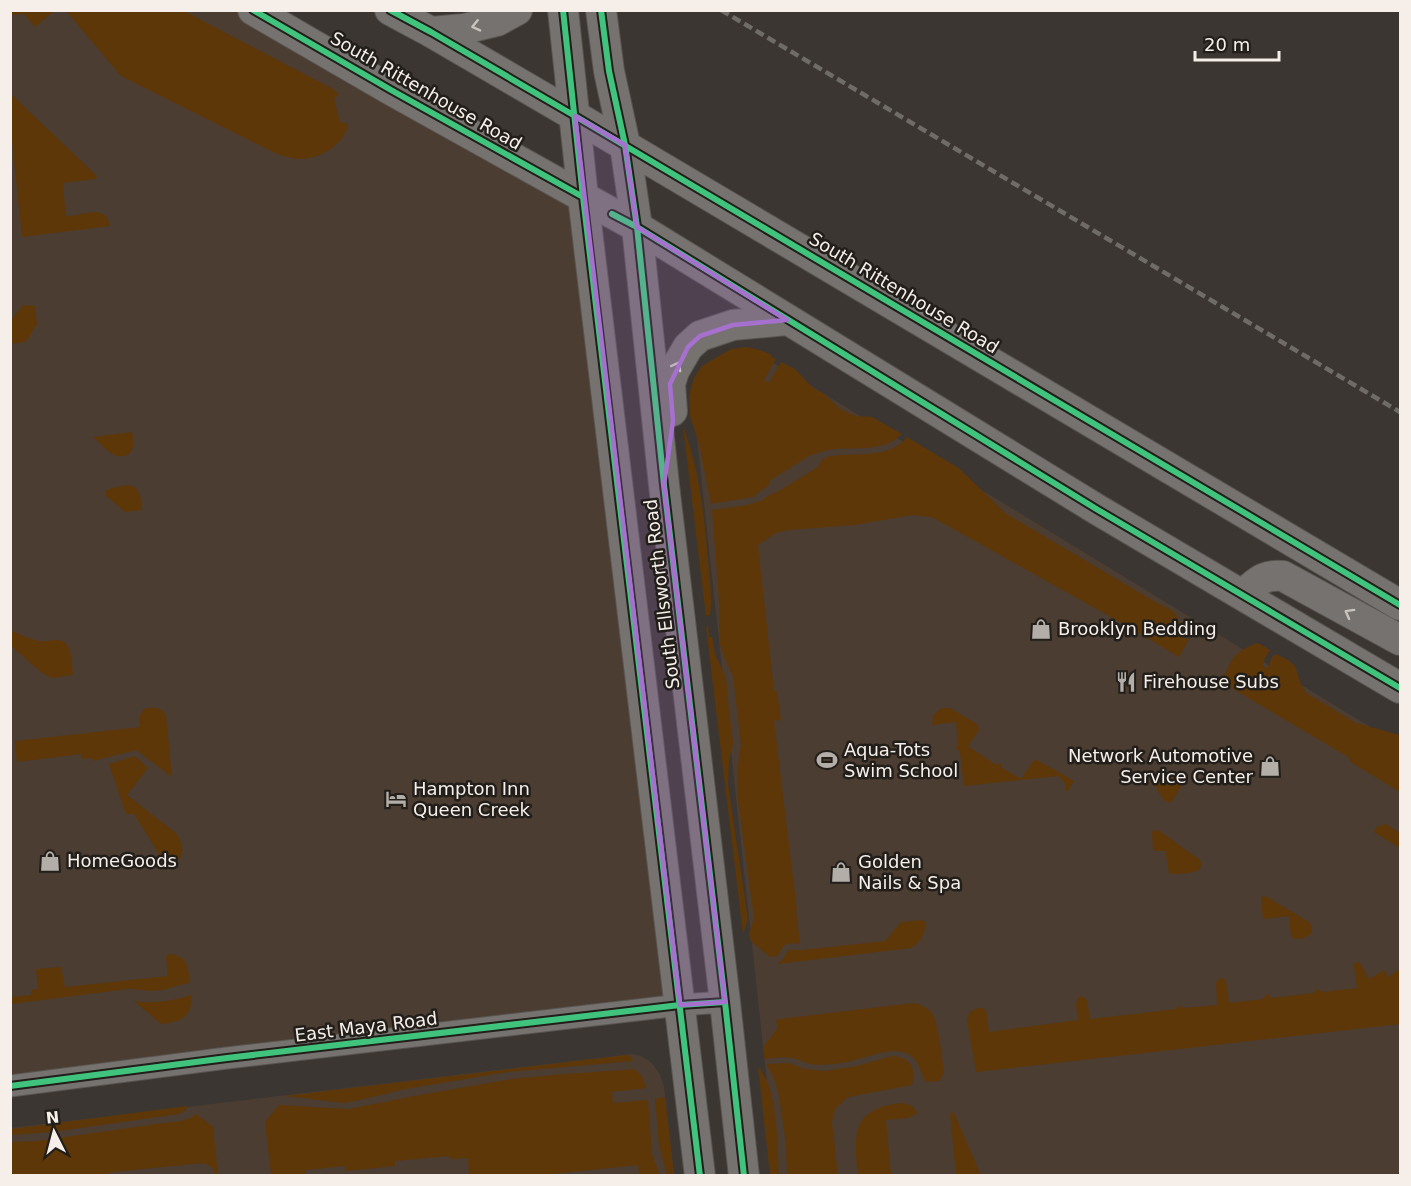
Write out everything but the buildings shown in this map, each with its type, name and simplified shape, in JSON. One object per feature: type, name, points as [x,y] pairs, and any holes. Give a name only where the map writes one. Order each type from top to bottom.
[{"type":"main road","name":"South Rittenhouse Road","points":[[253,10],[637,227],[1098,510],[1401,688]]},
{"type":"main road","name":"South Rittenhouse Road","points":[[390,10],[625,145],[1401,605]]},
{"type":"main road","points":[[431,32],[464,29],[497,21],[517,10]]},
{"type":"main road","name":"South Ellsworth Road","points":[[563,10],[583,197],[700,1176]]},
{"type":"main road","name":"South Ellsworth Road","points":[[602,10],[609,71],[625,145],[637,227],[664,485],[744,1176]]},
{"type":"main road","points":[[664,485],[673,421],[670,384],[674,371],[688,347],[700,336],[734,326],[787,320]]},
{"type":"main road","points":[[1242,596],[1262,579],[1272,575],[1283,576],[1401,640]]},
{"type":"street","name":"East Maya Road","points":[[10,1086],[239,1056],[680,1005],[725,1002]]},
{"type":"highlighted area","points":[[575,116],[625,145],[637,227],[787,320],[733,325],[700,336],[688,347],[670,384],[673,421],[664,485],[725,1002],[680,1005]]},
{"type":"shaded area","points":[[10,11],[253,11],[583,197],[680,1005],[11,1087]]},
{"type":"shaded area","points":[[10,11],[54,11],[35,27],[24,14],[11,15]]},
{"type":"shaded area","points":[[66,11],[184,11],[333,89],[339,94],[334,99],[340,122],[348,124],[346,132],[330,150],[314,157],[296,159],[279,155],[121,76]]},
{"type":"shaded area","points":[[11,96],[97,176],[96,179],[63,183],[66,216],[99,212],[106,216],[110,226],[22,237],[11,131]]},
{"type":"shaded area","points":[[23,305],[35,306],[37,325],[27,341],[11,343],[11,320]]},
{"type":"shaded area","points":[[747,347],[760,350],[776,359],[764,380],[769,383],[781,362],[795,369],[813,388],[824,394],[841,410],[856,416],[872,417],[902,434],[892,441],[870,448],[834,449],[812,454],[769,481],[770,484],[753,497],[711,504],[699,444],[690,416],[689,395],[694,378],[702,366],[731,349]]},
{"type":"shaded area","points":[[754,351],[1400,745],[1400,1175],[777,1175],[692,392]]},
{"type":"shaded area","points":[[683,426],[697,475],[705,526],[711,601],[710,615],[706,616]]},
{"type":"shaded area","points":[[132,432],[132,450],[128,455],[122,456],[112,454],[93,437]]},
{"type":"shaded area","points":[[907,437],[960,469],[1005,513],[1171,610],[1177,616],[1182,638],[1189,639],[1179,657],[932,517],[912,515],[854,525],[788,530],[776,533],[758,545],[774,690],[777,691],[781,720],[774,721],[800,944],[786,945],[778,956],[770,957],[751,942],[749,934],[754,918],[737,793],[741,744],[733,676],[720,644],[712,510],[747,505],[763,500],[818,467],[826,457],[880,452],[899,445]]},
{"type":"shaded area","points":[[127,485],[138,490],[142,510],[125,512],[105,495],[105,491]]},
{"type":"shaded area","points":[[708,626],[709,637],[712,637],[715,654],[726,678],[733,743],[729,760],[728,784],[748,919],[743,934],[706,627]]},
{"type":"shaded area","points":[[11,631],[38,641],[62,641],[71,653],[73,675],[52,678],[42,673],[11,646]]},
{"type":"shaded area","points":[[1258,643],[1270,650],[1263,667],[1268,668],[1272,657],[1276,654],[1295,666],[1306,693],[1356,723],[1400,735],[1400,792],[1349,761],[1350,758],[1221,682],[1234,657],[1243,649]]},
{"type":"shaded area","points":[[147,708],[158,708],[166,715],[172,777],[136,750],[93,761],[92,758],[82,759],[81,754],[17,762],[15,741],[140,727],[141,714]]},
{"type":"shaded area","points":[[942,708],[950,708],[977,724],[978,732],[968,746],[996,765],[1001,763],[1002,768],[1021,779],[1033,761],[1037,760],[1074,781],[1068,791],[1066,791],[1065,783],[1058,776],[964,786],[960,752],[956,748],[958,744],[956,722],[932,725],[933,715]]},
{"type":"shaded area","points":[[135,756],[148,768],[127,795],[177,834],[182,854],[173,862],[164,862],[134,814],[126,814],[109,764]]},
{"type":"shaded area","points":[[1159,769],[1183,783],[1171,803],[1165,801],[1156,786],[1155,778]]},
{"type":"shaded area","points":[[1386,824],[1400,833],[1400,848],[1375,833],[1378,826]]},
{"type":"shaded area","points":[[1155,830],[1200,860],[1200,869],[1188,873],[1169,873],[1165,851],[1153,849],[1152,832]]},
{"type":"shaded area","points":[[1263,896],[1309,922],[1312,933],[1296,939],[1291,937],[1289,916],[1263,919],[1261,899]]},
{"type":"shaded area","points":[[922,920],[925,922],[924,933],[911,948],[777,964],[788,950],[885,941],[901,922]]},
{"type":"shaded area","points":[[170,954],[184,960],[188,967],[190,983],[158,991],[128,989],[11,1004],[11,997],[31,995],[31,990],[38,989],[36,969],[61,967],[65,987],[168,976],[166,956]]},
{"type":"shaded area","points":[[1355,962],[1360,963],[1369,979],[1384,970],[1388,977],[1400,969],[1400,1024],[976,1072],[967,1020],[972,1011],[977,1008],[986,1010],[989,1032],[1078,1020],[1076,1003],[1082,996],[1087,1000],[1090,1019],[1176,1009],[1179,1005],[1183,1008],[1217,1005],[1216,982],[1223,978],[1226,981],[1229,1003],[1263,999],[1267,994],[1272,998],[1313,993],[1317,989],[1322,992],[1357,988]]},
{"type":"shaded area","points":[[191,995],[190,1009],[184,1017],[174,1022],[161,1024],[134,1001],[163,1001]]},
{"type":"shaded area","points":[[914,1003],[924,1006],[934,1017],[944,1073],[939,1081],[926,1082],[913,1057],[903,1052],[878,1053],[847,1062],[819,1065],[789,1057],[764,1059],[763,1047],[778,1028],[776,1020]]},
{"type":"shaded area","points":[[632,1054],[641,1056],[652,1063],[664,1086],[674,1175],[11,1175],[10,1128]]},
{"type":"shaded area","points":[[630,1056],[633,1061],[508,1072],[406,1089],[343,1103],[284,1096]]},
{"type":"shaded area","points":[[892,1056],[904,1059],[911,1064],[912,1085],[848,1097],[835,1109],[832,1122],[838,1175],[787,1175],[786,1144],[778,1090],[766,1064],[789,1063],[805,1069],[824,1071],[857,1066]]},
{"type":"shaded area","points":[[758,1067],[770,1089],[776,1118],[779,1175],[770,1175]]},
{"type":"shaded area","points":[[635,1069],[643,1078],[646,1088],[612,1092],[613,1103],[648,1100],[652,1154],[660,1175],[639,1175],[638,1165],[543,1175],[469,1175],[468,1158],[450,1159],[449,1156],[395,1161],[395,1166],[346,1171],[345,1166],[306,1170],[306,1175],[271,1175],[265,1122],[279,1105],[349,1109],[511,1079]]},
{"type":"shaded area","points":[[665,1097],[674,1175],[667,1175],[659,1145],[655,1099]]},
{"type":"shaded area","points":[[902,1103],[912,1106],[918,1113],[908,1118],[886,1120],[891,1175],[858,1175],[856,1147],[859,1126],[873,1111]]},
{"type":"shaded area","points":[[187,1106],[186,1110],[179,1114],[52,1132],[11,1135],[11,1129]]},
{"type":"shaded area","points":[[950,1113],[954,1113],[981,1175],[956,1175]]},
{"type":"shaded area","points":[[196,1114],[213,1127],[218,1175],[215,1175],[212,1167],[203,1163],[113,1172],[105,1175],[11,1175],[11,1142],[37,1141],[175,1122],[188,1119]]},
{"type":"railway","points":[[721,10],[1400,412]]},
{"type":"cycle path","points":[[253,10],[583,197]]},
{"type":"cycle path","points":[[390,10],[575,116],[1400,605]]},
{"type":"cycle path","points":[[563,10],[583,197],[700,1176]]},
{"type":"cycle path","points":[[601,10],[609,71],[625,145],[637,227],[664,485],[744,1176]]},
{"type":"cycle path","points":[[612,214],[637,227],[1098,510],[1400,688]]},
{"type":"cycle path","points":[[10,1086],[227,1058],[680,1005],[725,1002]]},
{"type":"place","name":"Brooklyn Bedding","points":[[1041,629]]},
{"type":"place","name":"Firehouse Subs","points":[[1126,682]]},
{"type":"place","name":"Aqua-Tots Swim School","points":[[827,760]]},
{"type":"place","name":"Network Automotive Service Center","points":[[1270,766]]},
{"type":"place","name":"Hampton Inn Queen Creek","points":[[396,799]]},
{"type":"place","name":"HomeGoods","points":[[50,861]]},
{"type":"place","name":"Golden Nails & Spa","points":[[841,872]]}]
